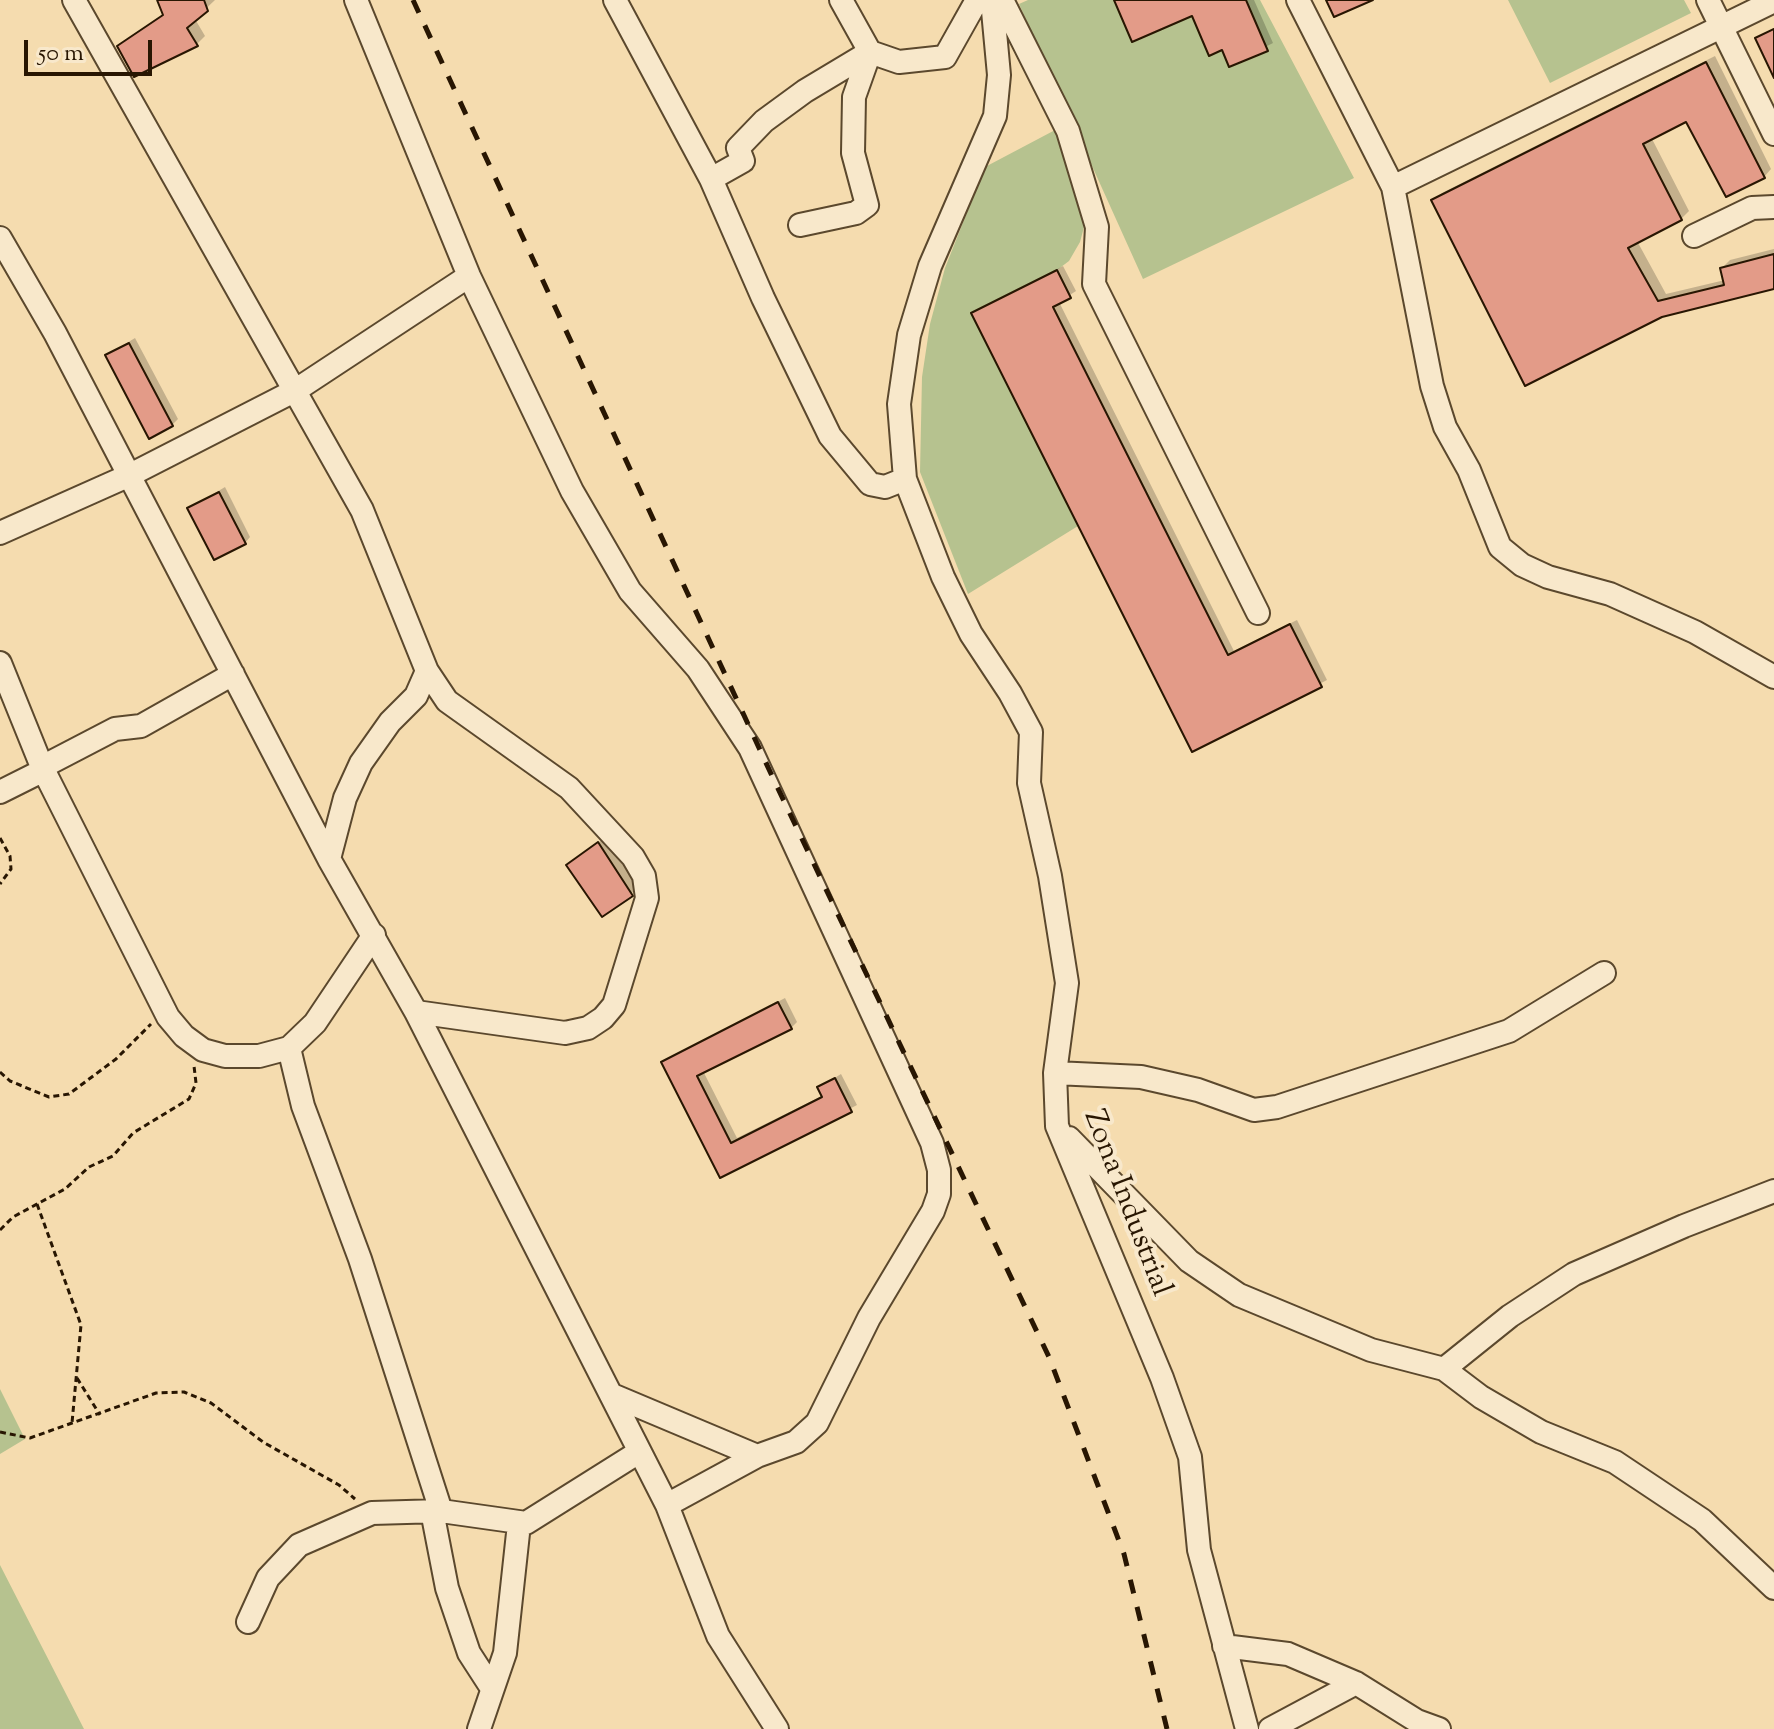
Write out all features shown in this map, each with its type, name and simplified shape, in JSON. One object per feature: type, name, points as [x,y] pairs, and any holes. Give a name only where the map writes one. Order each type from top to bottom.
[{"type":"street","points":[[74,0],[362,510],[427,671],[456,711],[569,788],[633,857],[644,876],[647,898],[614,1005],[603,1018],[588,1028],[565,1033],[416,1012]]},
{"type":"street","points":[[356,0],[469,276],[572,491],[630,591],[698,669],[750,748],[932,1143],[939,1170],[939,1194],[933,1211],[869,1318],[817,1423],[796,1442],[757,1456],[667,1505]]},
{"type":"street","points":[[615,0],[711,179],[763,298],[830,436],[870,484],[885,487],[905,479]]},
{"type":"street","points":[[841,0],[870,52],[899,62],[945,57],[977,0]]},
{"type":"street","name":"Zona Industrial","points":[[992,0],[999,75],[995,116],[930,266],[909,335],[899,404],[905,479],[964,620],[1031,732],[1029,783],[1050,876],[1067,983],[1055,1073],[1057,1126],[1162,1378],[1190,1457],[1199,1550],[1247,1729]]},
{"type":"street","points":[[1002,0],[1068,131],[1097,227],[1094,284],[1258,613]]},
{"type":"street","points":[[1298,0],[1393,187],[1432,386],[1445,427],[1469,470],[1500,547],[1522,565],[1548,577],[1610,594],[1695,632],[1774,677]]},
{"type":"street","points":[[1708,0],[1774,134]]},
{"type":"street","points":[[1393,187],[1774,1]]},
{"type":"street","points":[[711,179],[743,161],[738,148],[764,121],[805,91],[870,52]]},
{"type":"street","points":[[800,225],[856,213],[867,205],[853,153],[854,97],[870,52]]},
{"type":"street","points":[[1694,236],[1752,208],[1774,207]]},
{"type":"street","points":[[0,238],[55,333],[329,859],[416,1012],[667,1505],[718,1636],[777,1729]]},
{"type":"street","points":[[0,533],[130,475],[296,390],[469,276]]},
{"type":"street","points":[[0,663],[43,768],[165,1010],[193,1043],[225,1056],[259,1056],[289,1048],[315,1023],[374,935]]},
{"type":"street","points":[[329,859],[345,798],[361,763],[390,722],[416,696],[427,671]]},
{"type":"street","points":[[0,792],[115,729],[141,726],[233,674]]},
{"type":"street","points":[[1055,1073],[1141,1077],[1198,1090],[1254,1110],[1277,1107],[1509,1031],[1604,973]]},
{"type":"street","points":[[289,1048],[303,1106],[360,1259],[436,1511],[447,1588],[469,1653],[491,1687]]},
{"type":"street","points":[[1057,1126],[1189,1261],[1239,1295],[1371,1350],[1444,1369],[1481,1397],[1541,1432],[1615,1462],[1702,1520],[1774,1588]]},
{"type":"street","points":[[1444,1369],[1510,1316],[1574,1274],[1774,1191]]},
{"type":"street","points":[[612,1395],[757,1456]]},
{"type":"street","points":[[248,1622],[268,1578],[299,1545],[372,1513],[436,1511],[519,1524],[535,1520],[639,1452]]},
{"type":"street","points":[[479,1729],[505,1653],[519,1524]]},
{"type":"street","points":[[1224,1646],[1288,1654],[1356,1683],[1417,1721],[1439,1729]]},
{"type":"street","points":[[1270,1729],[1356,1683]]},
{"type":"path","points":[[0,838],[10,856],[11,869],[0,884]]},
{"type":"path","points":[[0,1072],[10,1081],[49,1097],[69,1094],[116,1059],[165,1010]]},
{"type":"path","points":[[0,1230],[13,1217],[65,1189],[89,1167],[113,1156],[133,1133],[189,1099],[196,1083],[193,1043]]},
{"type":"path","points":[[37,1204],[81,1325],[72,1425]]},
{"type":"path","points":[[77,1378],[100,1415]]},
{"type":"path","points":[[0,1432],[25,1439],[156,1393],[184,1392],[199,1396],[263,1442],[339,1485],[372,1513]]},
{"type":"green space","points":[[1028,0],[1260,0],[1354,178],[1143,279],[1019,4]]},
{"type":"green space","points":[[1508,0],[1684,0],[1691,13],[1550,83]]},
{"type":"green space","points":[[1057,129],[1084,227],[1080,242],[1069,261],[1057,270],[971,313],[1078,526],[968,594],[920,472],[922,377],[930,324],[945,268],[985,167]]},
{"type":"green space","points":[[0,1389],[25,1439],[0,1454]]},
{"type":"green space","points":[[0,1565],[84,1729],[0,1729]]},
{"type":"building","points":[[157,0],[204,0],[208,11],[187,28],[198,46],[134,77],[117,46],[163,15]]},
{"type":"building","points":[[1114,0],[1246,0],[1268,51],[1229,67],[1222,50],[1209,56],[1192,16],[1132,42]]},
{"type":"building","points":[[1326,0],[1373,0],[1334,17]]},
{"type":"building","points":[[1774,29],[1774,78],[1755,38]]},
{"type":"building","points":[[1706,62],[1765,178],[1726,197],[1686,122],[1643,144],[1682,220],[1628,248],[1658,301],[1724,285],[1720,268],[1774,254],[1774,289],[1662,317],[1525,386],[1431,200]]},
{"type":"building","points":[[1057,270],[1071,298],[1053,307],[1228,655],[1290,624],[1322,687],[1192,752],[971,313]]},
{"type":"building","points":[[129,343],[173,426],[149,439],[105,355]]},
{"type":"building","points":[[219,492],[246,544],[214,560],[187,508]]},
{"type":"building","points":[[598,842],[633,896],[602,917],[566,865]]},
{"type":"building","points":[[778,1002],[792,1029],[697,1076],[731,1143],[822,1097],[817,1087],[835,1078],[852,1112],[720,1178],[661,1062]]},
{"type":"railway","points":[[413,0],[773,778],[1049,1357],[1124,1554],[1167,1729]]}]
